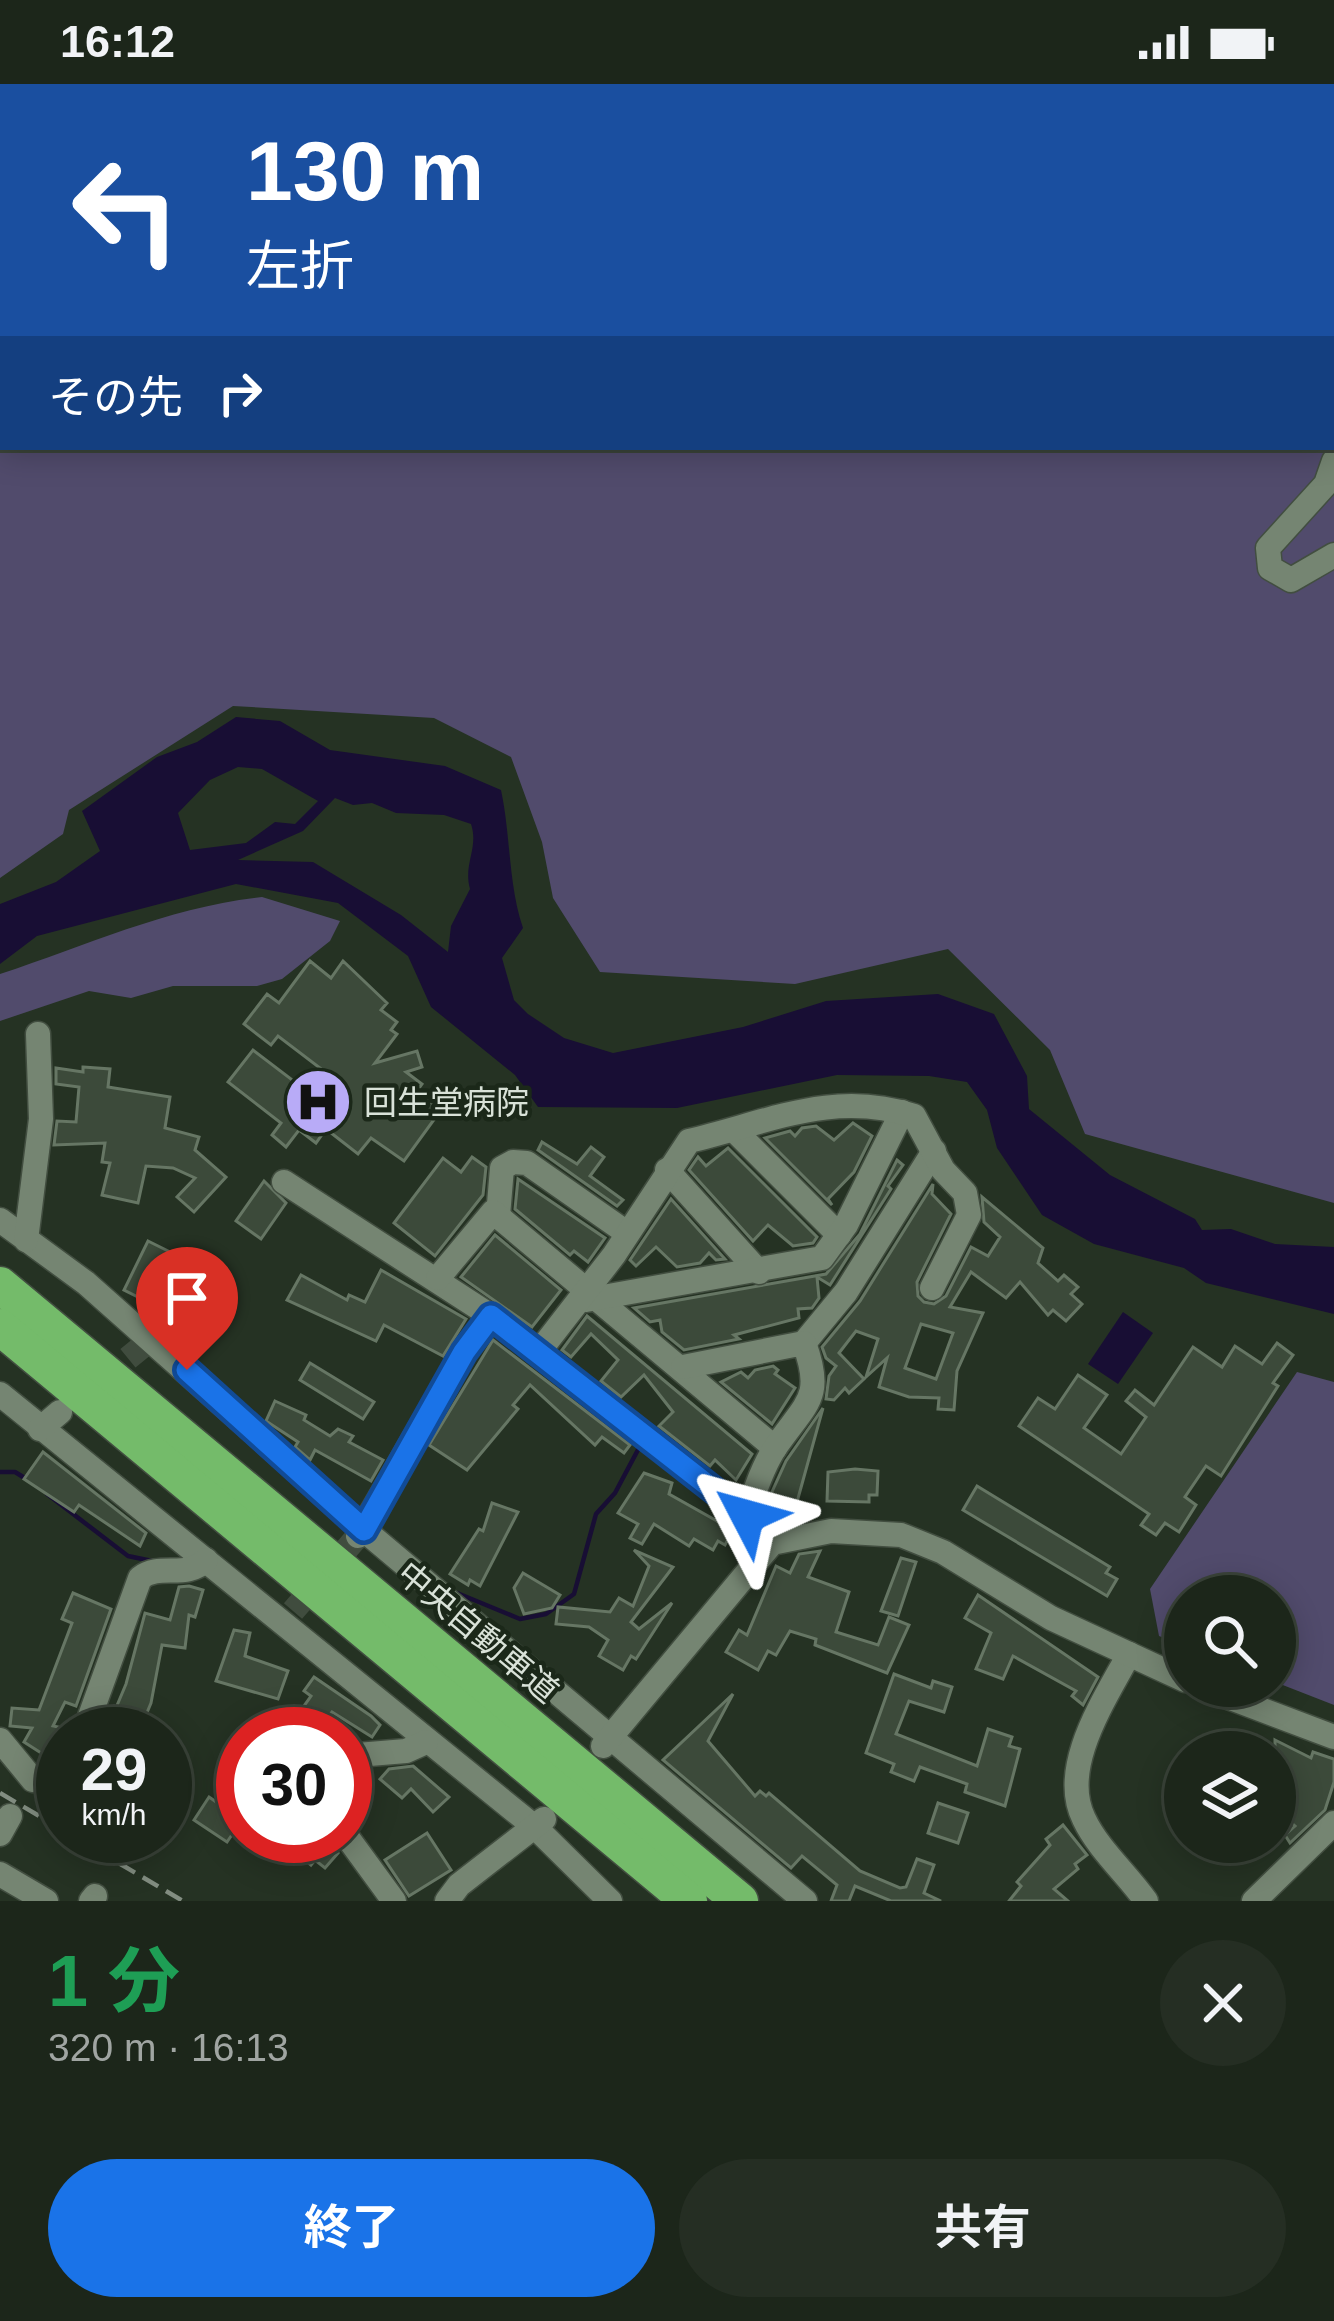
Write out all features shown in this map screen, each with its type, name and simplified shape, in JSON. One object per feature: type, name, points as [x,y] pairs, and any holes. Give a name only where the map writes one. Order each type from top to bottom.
[{"type":"highway","name":"中央自動車道","points":[[0,1286],[740,1901]]},
{"type":"highway","points":[[0,1327],[689,1901]]},
{"type":"street","points":[[1334,461],[1326,484],[1268,548],[1270,568],[1291,580],[1334,555]]},
{"type":"street","points":[[26,1240],[41,1119],[38,1034]]},
{"type":"street","points":[[538,1352],[585,1297],[689,1141],[790,1110],[819,1106],[914,1116],[943,1170],[965,1193],[969,1215],[932,1288]]},
{"type":"street","points":[[585,1297],[822,1258],[902,1112]]},
{"type":"street","points":[[734,1130],[839,1234]]},
{"type":"street","points":[[683,1367],[805,1342],[846,1292],[934,1150]]},
{"type":"street","points":[[498,1216],[502,1168],[513,1162],[527,1163],[627,1233]]},
{"type":"street","points":[[668,1170],[759,1272]]},
{"type":"street","points":[[284,1182],[491,1316],[777,1538]]},
{"type":"street","points":[[437,1278],[493,1212],[585,1297],[683,1367],[775,1448]]},
{"type":"street","points":[[0,1220],[606,1741],[805,1901]]},
{"type":"street","points":[[361,1533],[464,1352],[491,1316]]},
{"type":"street","points":[[747,1516],[775,1448],[808,1406],[816,1375],[805,1342]]},
{"type":"street","points":[[0,1394],[50,1420],[206,1560],[288,1617],[426,1742],[541,1823],[610,1901]]},
{"type":"street","points":[[606,1741],[777,1538],[831,1531],[901,1535],[944,1552],[1052,1618],[1164,1670]]},
{"type":"street","points":[[93,1707],[140,1578],[150,1570],[189,1572],[206,1560]]},
{"type":"street","points":[[1130,1654],[1083,1739],[1079,1788],[1082,1816],[1146,1901]]},
{"type":"street","points":[[1255,1707],[1334,1737]]},
{"type":"street","points":[[0,1740],[33,1780]]},
{"type":"street","points":[[372,1754],[406,1751],[426,1742]]},
{"type":"street","points":[[447,1901],[459,1885],[541,1823]]},
{"type":"street","points":[[1254,1901],[1334,1823]]},
{"type":"street","points":[[366,1863],[394,1901]]},
{"type":"street","points":[[0,1874],[46,1901]]},
{"type":"shaded area","points":[[0,450],[1334,450],[1334,1203],[1085,1134],[1050,1050],[948,949],[795,984],[600,972],[553,898],[542,842],[511,757],[434,718],[233,706],[69,810],[63,834],[0,878]]},
{"type":"shaded area","points":[[236,717],[280,721],[330,750],[445,766],[501,790],[523,928],[502,958],[514,1000],[564,1038],[613,1053],[743,1027],[826,1001],[938,994],[994,1014],[1027,1076],[1029,1109],[1110,1175],[1195,1219],[1202,1230],[1231,1229],[1275,1244],[1334,1247],[1334,1314],[1206,1283],[1184,1268],[1094,1244],[1042,1215],[997,1148],[987,1110],[967,1082],[929,1076],[837,1075],[677,1108],[538,1107],[515,1075],[431,1007],[408,956],[338,903],[236,884],[37,936],[0,964],[0,904],[56,882],[100,851],[82,811],[157,757],[197,742]],"holes":[[[238,767],[262,769],[318,801],[295,824],[275,822],[246,843],[190,850],[178,813],[210,780]],[[335,798],[353,805],[372,803],[396,813],[444,815],[471,824],[470,889],[451,926],[448,952],[401,915],[313,862],[238,860],[303,831]]]},
{"type":"shaded area","points":[[262,897],[340,921],[330,941],[282,979],[257,986],[173,986],[131,998],[89,991],[0,1021],[0,974],[161,918]]},
{"type":"shaded area","points":[[1123,1312],[1153,1333],[1118,1384],[1088,1364]]},
{"type":"shaded area","points":[[1297,1372],[1334,1382],[1334,1705],[1296,1690],[1296,1575],[1164,1575],[1164,1638],[1159,1636],[1150,1589]]},
{"type":"building","points":[[310,961],[331,978],[343,961],[387,1003],[381,1010],[397,1022],[391,1030],[397,1034],[375,1063],[417,1051],[422,1067],[406,1072],[422,1084],[417,1091],[441,1110],[404,1161],[371,1138],[358,1154],[326,1129],[316,1143],[299,1130],[286,1147],[272,1135],[281,1123],[228,1082],[253,1050],[304,1089],[320,1068],[278,1036],[271,1045],[244,1024],[267,994],[279,1003]]},
{"type":"building","points":[[83,1067],[110,1069],[108,1087],[170,1097],[165,1128],[199,1137],[195,1150],[226,1177],[194,1212],[177,1197],[195,1178],[173,1168],[146,1166],[138,1203],[102,1195],[110,1163],[102,1162],[105,1143],[54,1145],[57,1121],[76,1122],[79,1087],[56,1084],[56,1068],[83,1072]]},
{"type":"building","points":[[853,1123],[872,1136],[854,1172],[828,1199],[832,1205],[765,1138],[790,1131],[795,1136],[802,1128],[816,1126],[834,1140]]},
{"type":"building","points":[[542,1142],[577,1164],[591,1147],[604,1157],[590,1176],[623,1200],[617,1206],[538,1150]]},
{"type":"building","points":[[728,1148],[817,1237],[813,1243],[793,1246],[768,1225],[753,1241],[689,1170],[698,1157],[706,1166]]},
{"type":"building","points":[[472,1157],[486,1167],[483,1195],[435,1256],[394,1223],[443,1158],[461,1172]]},
{"type":"building","points":[[897,1160],[903,1165],[888,1186],[891,1189],[830,1285],[817,1277],[819,1298],[812,1308],[798,1309],[799,1318],[734,1335],[739,1339],[684,1350],[662,1332],[660,1320],[650,1322],[634,1308],[826,1274],[860,1234]]},
{"type":"building","points":[[518,1179],[605,1238],[588,1262],[574,1251],[570,1255],[515,1209]]},
{"type":"building","points":[[264,1181],[286,1203],[261,1239],[236,1221]]},
{"type":"building","points":[[933,1184],[932,1194],[951,1214],[917,1282],[918,1296],[924,1302],[934,1304],[946,1296],[971,1247],[988,1256],[1000,1237],[984,1222],[982,1197],[1043,1248],[1038,1263],[1058,1281],[1064,1275],[1078,1287],[1071,1294],[1082,1304],[1066,1321],[1053,1310],[1048,1315],[1020,1282],[1006,1298],[971,1272],[950,1307],[983,1313],[957,1371],[954,1410],[938,1409],[939,1398],[909,1397],[879,1387],[887,1358],[866,1377],[878,1339],[856,1331],[839,1353],[864,1379],[849,1393],[845,1388],[834,1400],[826,1399],[829,1376],[836,1366],[822,1347],[860,1301]],"holes":[[[921,1324],[953,1333],[936,1379],[905,1368]]]},
{"type":"building","points":[[671,1199],[725,1259],[716,1260],[709,1253],[700,1263],[677,1267],[656,1247],[636,1266],[630,1260]]},
{"type":"building","points":[[495,1235],[561,1290],[532,1327],[461,1277]]},
{"type":"building","points":[[148,1241],[186,1260],[162,1309],[124,1290]]},
{"type":"building","points":[[381,1270],[466,1319],[443,1356],[384,1325],[376,1341],[287,1300],[301,1275],[347,1300],[349,1295],[365,1302]]},
{"type":"building","points":[[587,1316],[752,1454],[736,1480],[715,1460],[710,1466],[659,1426],[673,1412],[644,1375],[621,1397],[601,1381],[618,1360],[591,1334],[571,1357],[562,1350]]},
{"type":"building","points":[[493,1340],[630,1445],[624,1453],[602,1437],[595,1445],[530,1385],[513,1405],[518,1409],[467,1470],[429,1445]]},
{"type":"building","points":[[1277,1343],[1293,1355],[1273,1383],[1278,1386],[1221,1476],[1206,1466],[1185,1497],[1196,1505],[1179,1532],[1165,1523],[1156,1535],[1141,1525],[1149,1514],[1019,1426],[1038,1398],[1055,1409],[1078,1375],[1107,1395],[1084,1428],[1121,1454],[1146,1417],[1126,1401],[1135,1390],[1154,1405],[1193,1347],[1222,1367],[1235,1346],[1262,1364]]},
{"type":"building","points":[[310,1363],[374,1402],[363,1419],[300,1380]]},
{"type":"building","points":[[773,1366],[778,1370],[775,1374],[795,1388],[772,1424],[721,1382],[741,1372],[748,1378],[755,1370]]},
{"type":"building","points":[[275,1401],[306,1415],[304,1420],[330,1436],[338,1429],[353,1436],[349,1442],[383,1460],[371,1481],[315,1450],[310,1460],[295,1447],[298,1442],[266,1421]]},
{"type":"building","points":[[823,1408],[797,1502],[771,1494],[786,1461]]},
{"type":"building","points":[[43,1452],[146,1533],[140,1546],[79,1505],[74,1512],[24,1479]]},
{"type":"building","points":[[878,1471],[877,1495],[869,1495],[869,1502],[827,1501],[828,1472]]},
{"type":"building","points":[[644,1473],[672,1483],[669,1494],[733,1530],[725,1545],[718,1541],[713,1550],[694,1539],[689,1546],[654,1524],[642,1544],[630,1538],[638,1524],[618,1513]]},
{"type":"building","points":[[977,1486],[1110,1567],[1106,1573],[1117,1579],[1107,1596],[963,1510]]},
{"type":"building","points":[[492,1503],[518,1512],[480,1586],[470,1580],[468,1585],[450,1574],[479,1529],[483,1531]]},
{"type":"building","points":[[634,1550],[673,1567],[631,1622],[639,1629],[672,1603],[636,1659],[631,1656],[623,1670],[599,1656],[608,1640],[589,1627],[556,1624],[558,1607],[610,1612],[619,1598],[633,1606],[649,1566]]},
{"type":"building","points":[[820,1551],[808,1577],[849,1592],[836,1632],[878,1645],[889,1617],[909,1625],[887,1673],[790,1631],[776,1655],[768,1651],[758,1670],[726,1652],[739,1630],[747,1635],[776,1566],[790,1573],[799,1554]]},
{"type":"building","points":[[901,1558],[916,1562],[898,1616],[881,1611]]},
{"type":"building","points":[[523,1573],[560,1595],[552,1608],[524,1614],[514,1588]]},
{"type":"building","points":[[179,1587],[203,1590],[195,1617],[189,1615],[185,1648],[162,1645],[149,1707],[116,1707],[145,1613],[170,1620]]},
{"type":"building","points":[[73,1593],[111,1609],[76,1706],[65,1702],[62,1707],[40,1707],[72,1623],[62,1619]]},
{"type":"building","points":[[978,1595],[1098,1677],[1083,1705],[1072,1696],[1076,1691],[1013,1656],[1003,1679],[976,1669],[991,1633],[965,1618]]},
{"type":"building","points":[[234,1630],[250,1633],[245,1656],[288,1671],[278,1699],[216,1681]]},
{"type":"building","points":[[894,1674],[931,1688],[933,1681],[952,1687],[944,1712],[909,1701],[896,1734],[977,1766],[988,1729],[1012,1737],[1009,1746],[1020,1749],[1005,1806],[965,1792],[967,1784],[920,1767],[914,1781],[891,1772],[894,1764],[866,1753]]},
{"type":"building","points":[[314,1677],[358,1707],[305,1707],[311,1696],[304,1691]]},
{"type":"building","points":[[733,1694],[708,1741],[755,1796],[760,1791],[769,1793],[860,1871],[900,1888],[906,1887],[917,1859],[934,1865],[924,1893],[941,1901],[891,1901],[855,1886],[849,1901],[831,1901],[837,1885],[802,1856],[791,1868],[663,1760]]},
{"type":"building","points":[[12,1708],[36,1710],[36,1750],[24,1742],[32,1728],[10,1726]]},
{"type":"building","points":[[1296,1750],[1311,1758],[1313,1752],[1334,1759],[1334,1782],[1325,1810],[1296,1837]]},
{"type":"building","points":[[413,1766],[449,1797],[433,1812],[411,1789],[402,1798],[380,1779],[389,1769]]},
{"type":"building","points":[[209,1797],[216,1802],[216,1835],[194,1820]]},
{"type":"building","points":[[938,1803],[968,1813],[958,1843],[928,1833]]},
{"type":"building","points":[[1063,1825],[1087,1855],[1054,1889],[1068,1901],[1009,1901],[1021,1886],[1017,1882],[1050,1845],[1046,1839]]},
{"type":"building","points":[[427,1833],[451,1870],[409,1896],[385,1860]]},
{"type":"waterway","points":[[457,1593],[520,1619],[546,1614],[574,1594],[596,1514],[615,1493],[640,1446]]},
{"type":"waterway","points":[[0,1472],[15,1472],[28,1480]]},
{"type":"waterway","points":[[47,1494],[128,1556],[152,1561]]},
{"type":"waterway","points":[[728,1516],[747,1530]]},
{"type":"tunnel","points":[[100,1381],[143,1346]]},
{"type":"tunnel","points":[[293,1611],[358,1536]]},
{"type":"railway","points":[[0,1793],[36,1814]]},
{"type":"railway","points":[[119,1863],[183,1901]]},
{"type":"place","name":"回生堂病院","points":[[318,1102]]},
{"type":"route","points":[[187,1370],[364,1530],[464,1352],[491,1316],[747,1516]]}]
